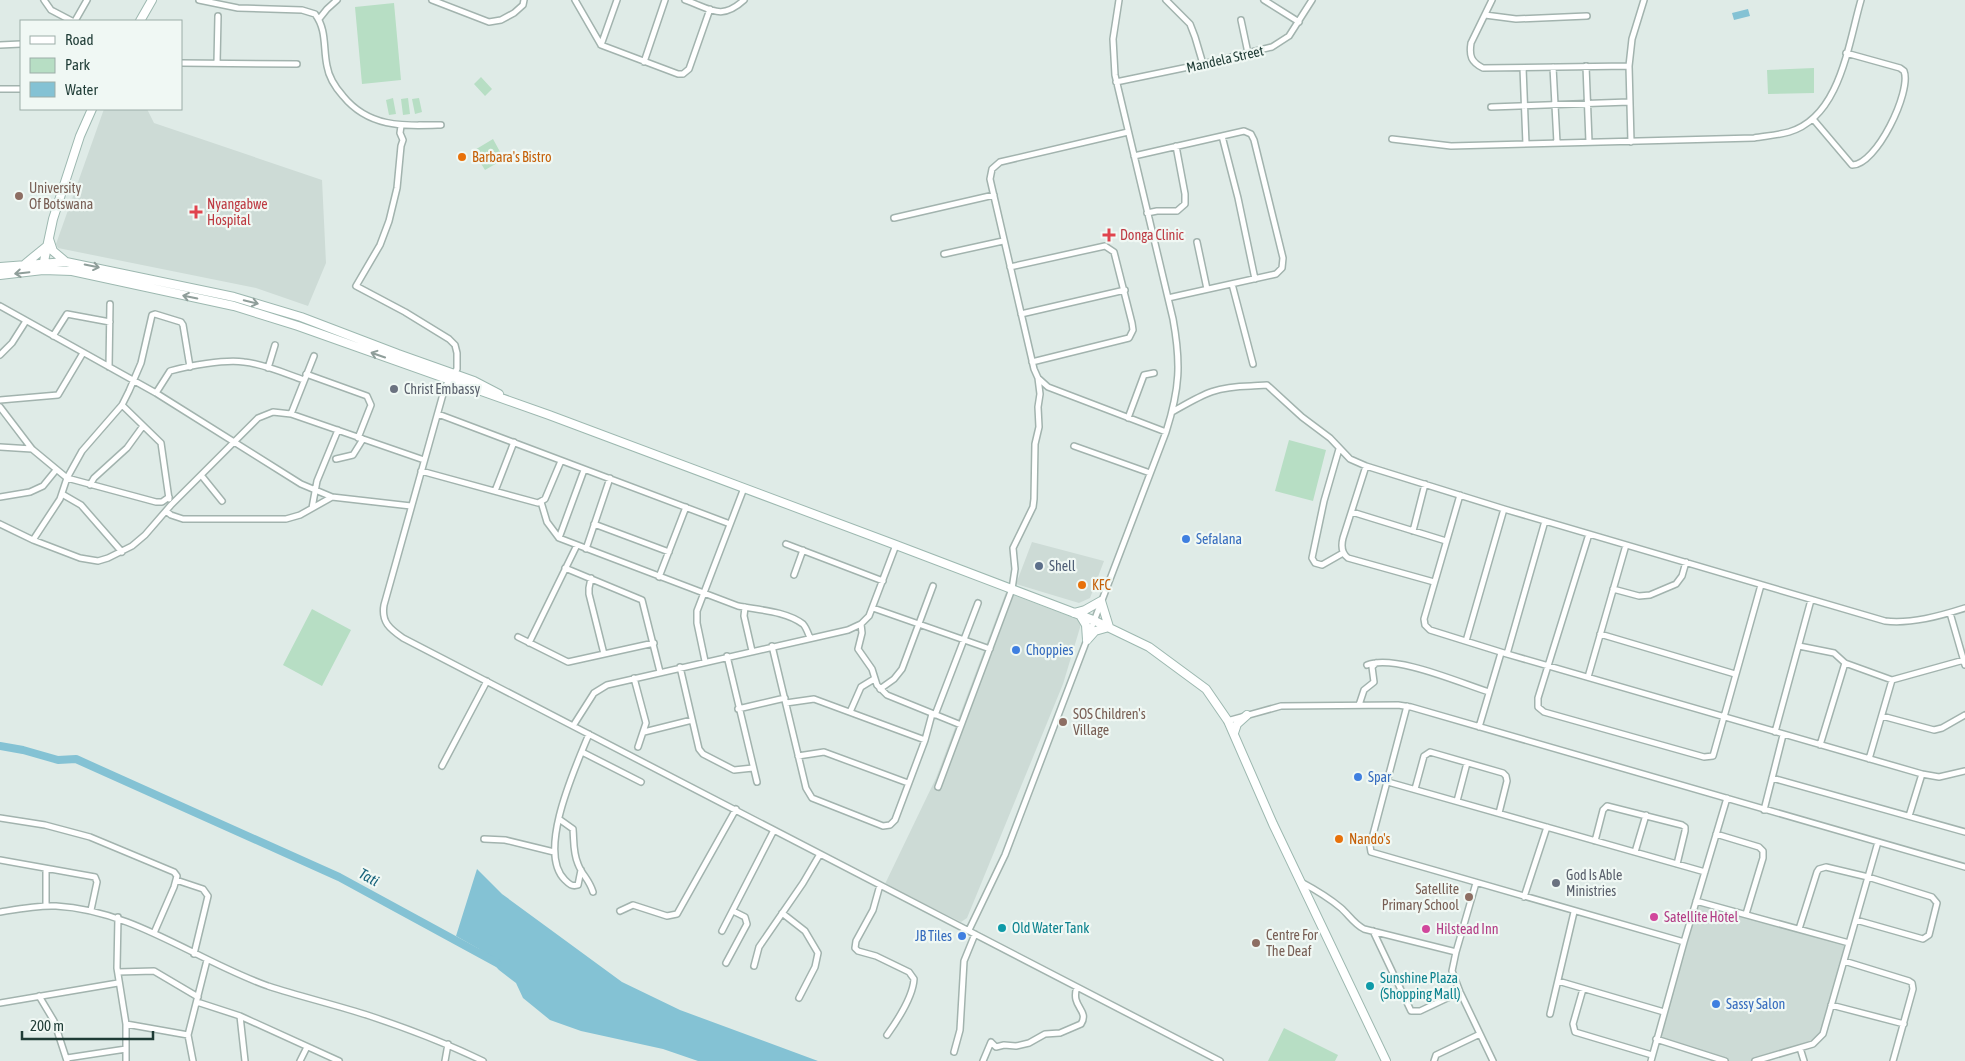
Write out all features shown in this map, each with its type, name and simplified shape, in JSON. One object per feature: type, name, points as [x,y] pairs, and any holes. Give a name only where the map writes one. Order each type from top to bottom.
[{"type":"street","points":[[44,0],[51,10],[71,20]]},
{"type":"street","points":[[74,20],[87,0]]},
{"type":"street","points":[[141,20],[152,0]]},
{"type":"street","points":[[199,0],[238,8],[302,10],[315,14],[324,30],[328,71],[339,91],[353,106],[369,118],[385,123],[402,126],[441,125],[419,125]]},
{"type":"street","points":[[319,19],[337,0]]},
{"type":"street","points":[[432,0],[489,22],[501,20],[514,13],[523,6],[524,0]]},
{"type":"street","points":[[575,0],[601,45],[678,74],[689,69],[710,9]]},
{"type":"street","points":[[601,45],[617,0]]},
{"type":"street","points":[[644,62],[665,0]]},
{"type":"street","points":[[685,0],[710,9],[726,12],[733,10],[744,0]]},
{"type":"street","points":[[969,930],[1005,855],[1166,432],[1178,390],[1179,367],[1176,333],[1116,82],[1113,39],[1119,0]]},
{"type":"street","points":[[1166,0],[1190,24],[1203,64]]},
{"type":"street","points":[[1264,0],[1299,22]]},
{"type":"street","name":"Mandela Street","points":[[1116,82],[1203,64],[1279,44],[1289,36],[1312,0]]},
{"type":"street","points":[[1492,0],[1471,43],[1471,58],[1475,64],[1482,68],[1629,66]]},
{"type":"street","points":[[1631,142],[1629,66],[1632,39],[1644,0]]},
{"type":"street","points":[[1392,139],[1451,146],[1631,142],[1768,136],[1789,132],[1813,119],[1829,101],[1836,86],[1861,0]]},
{"type":"street","points":[[1485,15],[1516,19],[1587,16]]},
{"type":"street","points":[[217,63],[218,16]]},
{"type":"street","points":[[1241,20],[1248,53]]},
{"type":"street","points":[[0,45],[20,44]]},
{"type":"street","points":[[1813,119],[1852,165],[1862,163],[1886,136],[1897,112],[1905,81],[1904,71],[1900,68],[1846,53]]},
{"type":"street","points":[[182,62],[298,64]]},
{"type":"street","points":[[1586,66],[1589,142]]},
{"type":"street","points":[[1553,67],[1557,143]]},
{"type":"street","points":[[1523,68],[1526,144]]},
{"type":"street","points":[[0,89],[20,89]]},
{"type":"street","points":[[1491,107],[1629,102]]},
{"type":"street","points":[[43,266],[48,241],[88,110]]},
{"type":"street","points":[[402,126],[400,135],[403,140],[399,172],[389,221],[380,245],[356,286],[405,312],[453,342],[457,353],[453,377],[445,387],[384,606],[384,620],[391,630],[403,638],[1220,1061]]},
{"type":"street","points":[[1134,156],[1244,131],[1249,132],[1254,138],[1283,258],[1283,267],[1279,273],[1168,298]]},
{"type":"street","points":[[938,788],[1012,589],[1015,568],[1013,548],[1033,507],[1034,499],[1035,444],[1039,427],[1038,378],[1032,362],[1010,268],[990,180],[991,172],[994,166],[1000,162],[1128,132]]},
{"type":"street","points":[[1222,136],[1238,198],[1255,278]]},
{"type":"street","points":[[1147,213],[1157,210],[1166,212],[1177,211],[1185,204],[1186,194],[1176,146]]},
{"type":"street","points":[[894,218],[994,195]]},
{"type":"street","points":[[48,241],[53,251],[66,262]]},
{"type":"street","points":[[23,265],[48,241]]},
{"type":"street","points":[[944,254],[1004,241]]},
{"type":"street","points":[[1197,242],[1207,289]]},
{"type":"street","points":[[1010,268],[1105,246],[1112,249],[1115,254],[1125,290],[1133,326],[1129,338],[1032,362]]},
{"type":"street","points":[[0,275],[66,262],[261,304],[453,377]]},
{"type":"street","points":[[0,267],[43,266],[90,274],[261,313],[364,351],[453,377],[474,381],[507,400],[1093,620],[1149,646],[1193,680],[1234,734],[1251,774]]},
{"type":"street","points":[[1232,284],[1253,364]]},
{"type":"street","points":[[1021,314],[1125,290]]},
{"type":"street","points":[[109,367],[110,304]]},
{"type":"street","points":[[0,306],[156,393],[274,467],[315,490],[332,496],[411,506]]},
{"type":"street","points":[[53,336],[67,314],[110,322]]},
{"type":"street","points":[[33,540],[62,494],[67,478],[82,451],[122,405],[143,354],[151,317],[155,314],[181,322],[183,325],[190,367]]},
{"type":"street","points":[[0,355],[17,337],[26,321]]},
{"type":"street","points":[[268,368],[275,345]]},
{"type":"street","points":[[0,400],[58,395],[83,353]]},
{"type":"street","points":[[291,414],[314,356]]},
{"type":"street","points":[[156,393],[170,371],[241,361],[304,380]]},
{"type":"street","points":[[1128,418],[1144,375],[1154,373]]},
{"type":"street","points":[[306,374],[367,396],[370,400],[371,405],[353,455],[336,460]]},
{"type":"street","points":[[1038,378],[1048,388],[1166,432]]},
{"type":"street","points":[[1172,412],[1208,392],[1231,386],[1265,385],[1330,438],[1353,461],[1366,466],[1811,600],[1894,622],[1950,613],[1965,608]]},
{"type":"street","points":[[122,405],[160,442],[171,505]]},
{"type":"street","points":[[0,407],[32,449],[67,478],[156,502],[162,502],[169,497]]},
{"type":"street","points":[[0,524],[67,554],[90,561],[98,561],[122,552],[145,535],[171,505],[258,418],[273,412],[291,414],[424,460]]},
{"type":"street","points":[[438,414],[730,524]]},
{"type":"street","points":[[90,485],[94,478],[127,448],[143,426]]},
{"type":"street","points":[[312,508],[317,481],[338,430]]},
{"type":"street","points":[[496,492],[514,442]]},
{"type":"street","points":[[1074,446],[1150,473]]},
{"type":"street","points":[[0,447],[32,449]]},
{"type":"street","points":[[1339,449],[1322,510],[1313,561],[1317,565],[1322,566],[1343,553]]},
{"type":"street","points":[[421,471],[535,504],[545,499],[561,460]]},
{"type":"street","points":[[1366,466],[1343,538],[1343,553],[1348,558],[1434,582]]},
{"type":"street","points":[[0,497],[30,492],[43,486],[56,470]]},
{"type":"street","points":[[558,538],[584,470]]},
{"type":"street","points":[[201,475],[222,500]]},
{"type":"street","points":[[586,549],[610,478]]},
{"type":"street","points":[[1413,531],[1425,484]]},
{"type":"street","points":[[705,662],[696,617],[744,488]]},
{"type":"street","points":[[62,494],[81,504],[122,552]]},
{"type":"street","points":[[1460,495],[1424,618],[1426,627],[1431,631],[1504,654],[1922,774],[1939,777],[1965,771]]},
{"type":"street","points":[[166,511],[183,519],[286,519],[300,515],[332,496]]},
{"type":"street","points":[[541,502],[547,522],[558,538],[703,594],[745,607],[769,611],[796,621],[804,626],[810,638]]},
{"type":"street","points":[[659,577],[686,507]]},
{"type":"street","points":[[1466,642],[1504,509]]},
{"type":"street","points":[[1352,512],[1446,541]]},
{"type":"street","points":[[1479,727],[1489,692],[1504,654],[1545,521]]},
{"type":"street","points":[[594,524],[669,552]]},
{"type":"street","points":[[1589,534],[1538,701],[1539,708],[1544,712],[1707,758],[1713,756],[1761,585]]},
{"type":"street","points":[[786,544],[882,581]]},
{"type":"street","points":[[1588,677],[1626,544]]},
{"type":"street","points":[[529,643],[577,545]]},
{"type":"street","points":[[573,726],[590,698],[600,688],[726,656],[848,630],[861,624],[869,616],[873,608],[896,545]]},
{"type":"street","points":[[794,575],[803,550]]},
{"type":"street","points":[[1613,589],[1639,596],[1650,595],[1676,584],[1682,576],[1686,562]]},
{"type":"street","points":[[565,568],[642,600],[660,672]]},
{"type":"street","points":[[591,578],[589,594],[604,654]]},
{"type":"street","points":[[880,689],[894,679],[902,669],[933,586]]},
{"type":"street","points":[[1775,732],[1811,600]]},
{"type":"street","points":[[1077,614],[1101,601]]},
{"type":"street","points":[[1101,601],[1109,627]]},
{"type":"street","points":[[772,646],[809,797],[883,826],[890,825],[895,820],[978,603]]},
{"type":"street","points":[[745,607],[744,616],[752,651]]},
{"type":"street","points":[[873,608],[990,649]]},
{"type":"street","points":[[1798,646],[1834,653],[1846,663],[1892,680],[1964,663],[1950,613]]},
{"type":"street","points":[[1077,614],[1086,625],[1086,640]]},
{"type":"street","points":[[861,624],[862,633],[858,649],[872,669],[874,679],[880,689],[892,698],[961,725]]},
{"type":"street","points":[[1086,640],[1095,631],[1109,627]]},
{"type":"street","points":[[1600,634],[1735,674]]},
{"type":"street","points":[[518,637],[568,662],[654,643]]},
{"type":"street","points":[[726,656],[757,782]]},
{"type":"street","points":[[1367,665],[1378,662],[1405,665],[1489,692]]},
{"type":"street","points":[[1359,705],[1364,690],[1374,682],[1372,667],[1378,662]]},
{"type":"street","points":[[1820,745],[1846,663]]},
{"type":"street","points":[[680,667],[699,749],[702,754],[734,770],[753,768]]},
{"type":"street","points":[[634,678],[646,723],[638,747]]},
{"type":"street","points":[[850,712],[861,687],[874,679]]},
{"type":"street","points":[[442,766],[487,680]]},
{"type":"street","points":[[1869,759],[1892,680]]},
{"type":"street","points":[[738,709],[785,700],[814,699],[926,740]]},
{"type":"street","points":[[1226,722],[1281,706],[1407,706],[1965,868]]},
{"type":"street","points":[[1407,706],[1370,846],[1371,852],[1574,912],[1684,942]]},
{"type":"street","points":[[1234,734],[1237,724],[1247,715]]},
{"type":"street","points":[[1882,716],[1934,730],[1942,728],[1965,715]]},
{"type":"street","points":[[644,732],[692,720]]},
{"type":"street","points":[[1226,722],[1386,1061]]},
{"type":"street","points":[[581,870],[578,885],[574,886],[568,883],[559,872],[554,852],[558,819],[589,734]]},
{"type":"street","points":[[1764,810],[1783,735]]},
{"type":"street","points":[[582,752],[641,782]]},
{"type":"street","points":[[798,756],[824,752],[908,783]]},
{"type":"street","points":[[1415,789],[1424,756],[1427,753],[1430,752],[1467,762],[1503,773],[1506,776],[1507,781],[1499,813]]},
{"type":"street","points":[[1457,801],[1467,762]]},
{"type":"street","points":[[1909,816],[1922,774]]},
{"type":"street","points":[[1772,778],[1965,832]]},
{"type":"street","points":[[1388,782],[1705,872]]},
{"type":"street","points":[[1583,989],[1573,1024],[1576,1032],[1652,1058],[1726,798]]},
{"type":"street","points":[[1595,841],[1603,810],[1606,806],[1646,815],[1685,827],[1686,831],[1677,864]]},
{"type":"street","points":[[620,911],[633,905],[667,916],[677,914],[736,809]]},
{"type":"street","points":[[1635,852],[1646,815]]},
{"type":"street","points":[[0,818],[45,825],[90,837],[174,872],[177,876],[176,880],[154,934]]},
{"type":"street","points":[[558,819],[573,829],[574,852],[593,892]]},
{"type":"street","points":[[1524,897],[1547,827]]},
{"type":"street","points":[[722,931],[774,830]]},
{"type":"street","points":[[1716,834],[1757,846],[1763,852],[1746,914]]},
{"type":"street","points":[[484,839],[505,840],[554,852]]},
{"type":"street","points":[[1757,1061],[1800,1048],[1819,1039],[1823,1034],[1878,842]]},
{"type":"street","points":[[754,966],[759,947],[804,883],[820,854]]},
{"type":"street","points":[[0,860],[95,877],[98,882],[90,910]]},
{"type":"street","points":[[1798,928],[1816,872],[1819,869],[1828,867],[1868,877],[1936,899],[1937,903],[1930,933],[1927,937],[1920,939],[1856,920]]},
{"type":"street","points":[[46,869],[46,906]]},
{"type":"street","points":[[176,880],[202,889],[208,896],[194,954]]},
{"type":"street","points":[[1300,882],[1322,893],[1342,909],[1356,924],[1372,931],[1456,952]]},
{"type":"street","points":[[1476,883],[1452,971],[1493,1061]]},
{"type":"street","points":[[880,885],[878,899],[856,941],[855,948],[858,951],[876,956],[909,972],[914,979],[900,1015],[887,1035]]},
{"type":"street","points":[[1696,901],[1849,943]]},
{"type":"street","points":[[0,912],[46,906],[90,910],[118,917],[232,972],[275,988],[369,1016],[448,1044],[483,1061]]},
{"type":"street","points":[[726,963],[747,924],[745,917],[733,911]]},
{"type":"street","points":[[1550,1014],[1574,912]]},
{"type":"street","points":[[782,913],[805,931],[818,953],[815,968],[799,998]]},
{"type":"street","points":[[118,917],[118,983],[126,1024],[126,1061]]},
{"type":"street","points":[[1372,931],[1411,1011],[1420,1011],[1460,992]]},
{"type":"street","points":[[954,1052],[960,1030],[964,961],[975,934]]},
{"type":"street","points":[[192,1061],[188,1035],[207,960]]},
{"type":"street","points":[[1844,961],[1912,983],[1913,988],[1893,1061]]},
{"type":"street","points":[[118,972],[154,971],[198,1000],[240,1016],[337,1061]]},
{"type":"street","points":[[1558,981],[1664,1012]]},
{"type":"street","points":[[0,1003],[118,983]]},
{"type":"street","points":[[983,1061],[991,1042],[996,1048],[1008,1044],[1018,1046],[1029,1043],[1045,1034],[1060,1032],[1081,1024],[1084,1020],[1082,1010],[1074,998],[1077,987]]},
{"type":"street","points":[[39,996],[54,1021],[67,1060],[126,1050]]},
{"type":"street","points":[[1831,1005],[1904,1024]]},
{"type":"street","points":[[240,1016],[245,1061]]},
{"type":"street","points":[[126,1024],[188,1035]]},
{"type":"street","points":[[1434,1061],[1436,1055],[1480,1034]]},
{"type":"street","points":[[1656,1039],[1725,1061]]},
{"type":"street","points":[[445,1061],[448,1044]]},
{"type":"street","points":[[300,1061],[307,1048]]},
{"type":"street","points":[[1800,1048],[1804,1061]]},
{"type":"shaded area","name":"Nyangabwe Hospital","points":[[104,110],[148,110],[154,123],[322,180],[326,263],[308,306],[256,288],[58,248],[56,244]]},
{"type":"shaded area","points":[[1032,542],[1104,561],[1090,598],[1079,603],[1016,584]]},
{"type":"shaded area","points":[[1006,592],[1082,621],[1063,684],[967,918],[961,922],[885,884],[936,778]]},
{"type":"shaded area","points":[[1696,901],[1849,943],[1819,1039],[1755,1061],[1725,1061],[1656,1039]]},
{"type":"green space","points":[[394,3],[401,80],[362,84],[355,7]]},
{"type":"green space","points":[[1814,68],[1814,93],[1768,94],[1767,70]]},
{"type":"green space","points":[[481,77],[492,89],[485,96],[474,84]]},
{"type":"green space","points":[[393,98],[396,114],[389,115],[386,100]]},
{"type":"green space","points":[[408,98],[410,114],[403,115],[401,99]]},
{"type":"green space","points":[[419,98],[422,112],[415,114],[412,99]]},
{"type":"green space","points":[[493,139],[504,159],[485,170],[473,151]]},
{"type":"green space","points":[[1289,440],[1326,450],[1313,501],[1275,491]]},
{"type":"green space","points":[[312,609],[351,630],[322,686],[283,665]]},
{"type":"green space","points":[[1284,1028],[1338,1055],[1335,1061],[1268,1061]]},
{"type":"water","points":[[1748,9],[1750,16],[1734,20],[1732,13]]},
{"type":"water","points":[[477,869],[502,894],[622,982],[680,1010],[818,1061],[698,1061],[663,1049],[581,1031],[550,1020],[523,998],[516,983],[499,970],[479,949],[456,936]]},
{"type":"waterway","name":"Tati","points":[[0,746],[23,750],[58,760],[76,759],[339,877],[497,963]]},
{"type":"place","name":"Barbara's Bistro","points":[[462,157]]},
{"type":"place","name":"University Of Botswana","points":[[19,196]]},
{"type":"place","name":"Nyangabwe Hospital","points":[[196,212]]},
{"type":"place","name":"Donga Clinic","points":[[1109,235]]},
{"type":"place","name":"Christ Embassy","points":[[394,389]]},
{"type":"place","name":"Sefalana","points":[[1186,539]]},
{"type":"place","name":"Shell","points":[[1039,566]]},
{"type":"place","name":"KFC","points":[[1082,585]]},
{"type":"place","name":"Choppies","points":[[1016,650]]},
{"type":"place","name":"SOS Children's Village","points":[[1063,722]]},
{"type":"place","name":"Spar","points":[[1358,777]]},
{"type":"place","name":"Nando's","points":[[1339,839]]},
{"type":"place","name":"God Is Able Ministries","points":[[1556,883]]},
{"type":"place","name":"Satellite Primary School","points":[[1469,897]]},
{"type":"place","name":"Satellite Hotel","points":[[1654,917]]},
{"type":"place","name":"Old Water Tank","points":[[1002,928]]},
{"type":"place","name":"Hilstead Inn","points":[[1426,929]]},
{"type":"place","name":"JB Tiles","points":[[962,936]]},
{"type":"place","name":"Centre For The Deaf","points":[[1256,943]]},
{"type":"place","name":"Sunshine Plaza (Shopping Mall)","points":[[1370,986]]},
{"type":"place","name":"Sassy Salon","points":[[1716,1004]]}]
